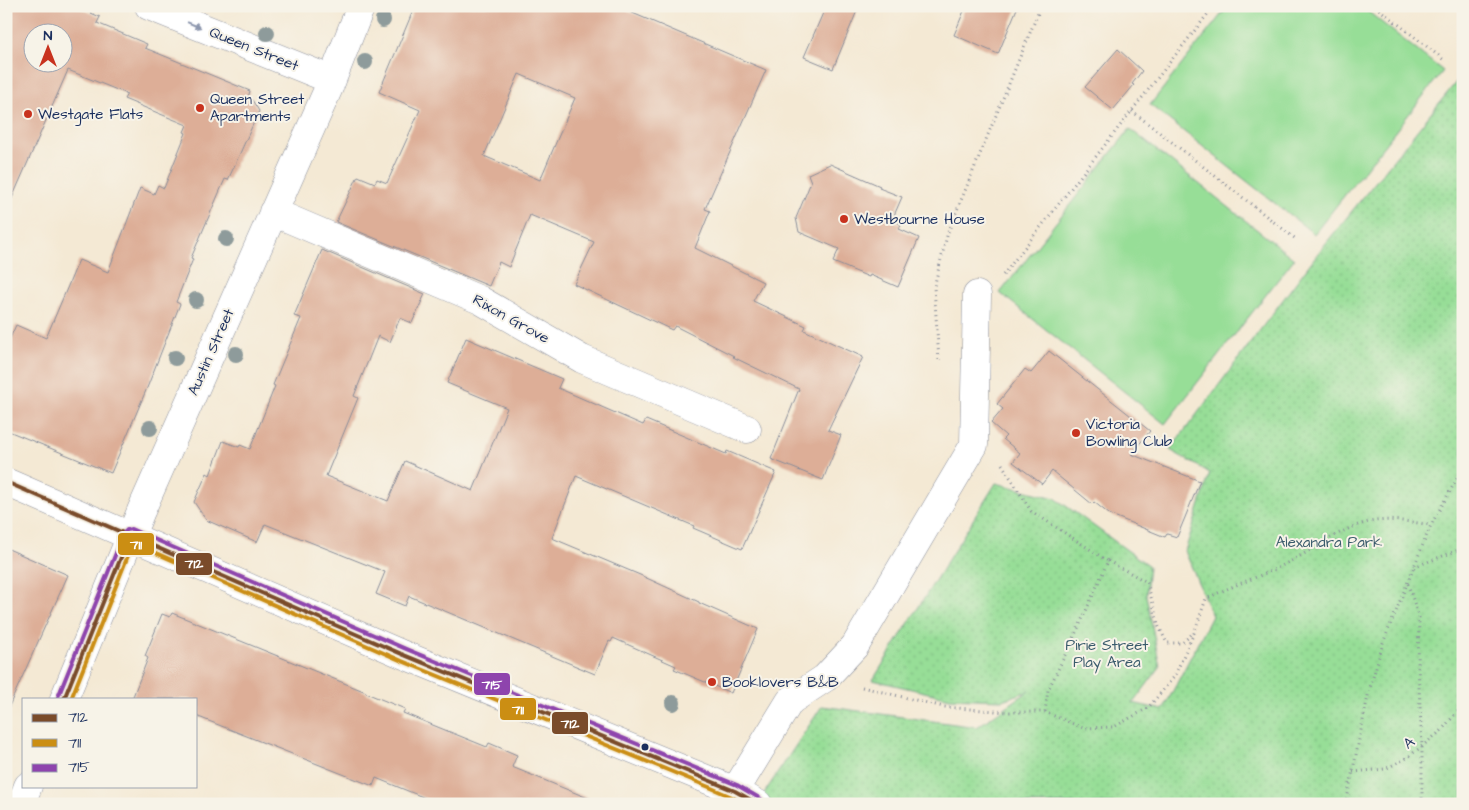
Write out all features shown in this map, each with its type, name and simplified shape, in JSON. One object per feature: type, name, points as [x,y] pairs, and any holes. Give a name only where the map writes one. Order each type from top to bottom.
[{"type":"street","name":"Queen Street","points":[[148,6],[332,80]]},
{"type":"street","name":"Austin Street","points":[[64,698],[130,535],[332,80],[361,6]]},
{"type":"street","name":"Rixon Grove","points":[[273,212],[480,300],[582,359],[747,429]]},
{"type":"street","points":[[6,482],[404,654],[747,798],[790,701],[825,678],[855,646],[974,445],[977,295]]},
{"type":"street","points":[[21,804],[27,788]]},
{"type":"path","points":[[940,365],[934,287],[948,232],[1041,6]]},
{"type":"path","points":[[977,295],[986,297],[1214,6]]},
{"type":"path","points":[[1375,6],[1444,60]]},
{"type":"path","points":[[1132,111],[1297,240]]},
{"type":"path","points":[[974,445],[1002,464],[1031,511],[1108,561],[1147,582],[1159,627],[1167,642],[1182,642],[1194,633]]},
{"type":"path","points":[[1346,804],[1371,683],[1383,642],[1431,525],[1463,468]]},
{"type":"path","points":[[825,678],[944,706],[1008,712],[1045,712],[1083,728],[1114,727],[1148,708],[1174,677],[1194,633],[1206,599],[1220,591],[1286,564],[1347,530],[1370,522],[1404,520],[1431,525]]},
{"type":"path","points":[[1414,568],[1463,547]]},
{"type":"path","points":[[1045,712],[1048,690],[1108,561]]},
{"type":"path","points":[[1407,584],[1419,618],[1418,666],[1422,747],[1422,804]]},
{"type":"path","name":"A","points":[[1353,772],[1385,769],[1407,758],[1441,731],[1463,705]]},
{"type":"green space","points":[[1228,6],[1361,6],[1443,71],[1314,234],[1150,105]]},
{"type":"green space","name":"Alexandra Park","points":[[1463,72],[1463,804],[757,804],[822,706],[977,727],[1029,691],[1002,700],[950,698],[873,680],[996,483],[1055,498],[1149,566],[1146,595],[1160,667],[1133,703],[1163,710],[1212,616],[1185,551],[1210,473],[1170,450],[1318,253]]},
{"type":"green space","points":[[1130,129],[1294,259],[1165,424],[1000,293]]},
{"type":"building","points":[[6,6],[75,6],[100,17],[97,23],[147,44],[145,48],[250,91],[248,98],[252,100],[259,111],[228,180],[225,179],[191,258],[193,259],[176,302],[180,304],[111,473],[6,430],[6,347],[16,325],[46,338],[79,260],[108,272],[140,188],[154,194],[158,185],[164,188],[186,133],[184,132],[187,125],[124,99],[127,94],[72,72],[72,22],[22,22],[22,72],[67,72],[6,212]]},
{"type":"building","points":[[415,6],[616,6],[766,70],[705,209],[710,211],[695,248],[763,282],[753,301],[806,326],[804,330],[863,357],[828,430],[841,435],[823,480],[771,459],[799,389],[675,326],[672,330],[574,284],[594,242],[530,215],[509,267],[499,262],[489,286],[336,222],[358,176],[375,183],[377,179],[387,183],[420,110],[379,92]],"holes":[[[519,74],[575,98],[540,180],[484,156]]]},
{"type":"building","points":[[826,6],[859,6],[833,69],[804,57]]},
{"type":"building","points":[[966,6],[1018,6],[998,54],[954,35]]},
{"type":"building","points":[[1118,49],[1142,71],[1132,84],[1134,85],[1113,110],[1085,87]]},
{"type":"building","name":"Westbourne House","points":[[830,164],[902,197],[892,220],[901,224],[899,229],[919,238],[898,287],[833,262],[839,249],[799,232],[796,218],[811,182],[808,174]]},
{"type":"building","points":[[322,250],[425,294],[412,323],[400,318],[390,342],[378,336],[354,396],[358,398],[326,476],[388,501],[405,461],[473,491],[507,408],[447,383],[466,338],[562,379],[558,388],[643,425],[646,420],[726,454],[727,451],[776,472],[742,549],[693,528],[694,526],[576,476],[552,538],[640,575],[758,629],[731,693],[674,669],[676,666],[613,638],[611,642],[609,641],[595,674],[409,596],[405,606],[376,594],[385,572],[265,524],[257,542],[206,520],[194,502],[207,473],[210,475],[223,441],[250,449],[275,386],[273,385],[301,318],[294,316]]},
{"type":"building","name":"Victoria Bowling Club","points":[[1049,351],[1150,431],[1131,454],[1200,481],[1177,537],[1167,534],[1165,537],[1109,514],[1094,502],[1092,504],[1052,471],[1042,484],[1013,462],[1020,453],[1003,439],[1006,436],[991,423],[1003,409],[997,404],[1025,369],[1031,373]]},
{"type":"building","points":[[6,548],[68,575],[6,713]]},
{"type":"building","points":[[172,613],[366,692],[405,709],[403,713],[487,747],[489,743],[517,755],[512,767],[600,803],[440,804],[376,778],[373,786],[198,717],[198,698],[132,698],[148,658],[145,656],[162,614],[170,617]]},
{"type":"transit line","name":"712","points":[[6,482],[404,655],[735,791],[758,804]]},
{"type":"transit line","name":"715","points":[[58,697],[124,533],[131,529],[406,649],[737,785],[761,799]]},
{"type":"transit line","name":"712","points":[[64,698],[130,535]]},
{"type":"transit line","name":"711","points":[[71,698],[133,543],[402,661],[709,787],[745,804]]},
{"type":"place","name":"Queen Street Apartments","points":[[200,108]]},
{"type":"place","name":"Westgate Flats","points":[[28,114]]},
{"type":"place","name":"Westbourne House","points":[[844,219]]},
{"type":"place","name":"Victoria Bowling Club","points":[[1076,433]]},
{"type":"place","name":"Booklovers B&B","points":[[712,682]]},
{"type":"park label","name":"Pirie Street Play Area","points":[[1107,654]]}]
